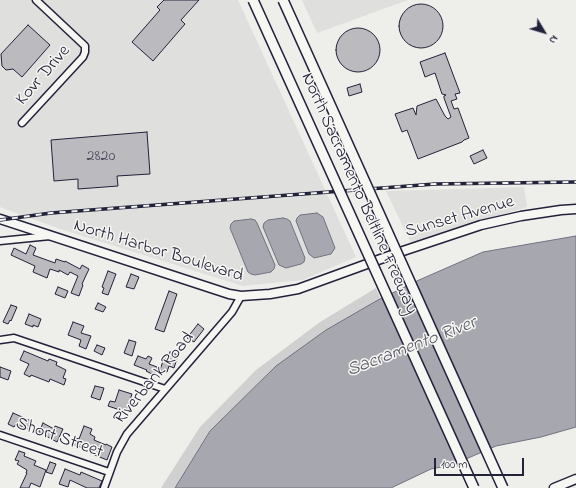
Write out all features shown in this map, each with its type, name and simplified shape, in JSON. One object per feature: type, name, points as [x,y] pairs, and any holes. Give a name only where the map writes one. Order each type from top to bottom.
[{"type":"highway","name":"North Sacramento Beltline Freeway","points":[[253,0],[474,488]]},
{"type":"highway","name":"North Sacramento Beltline Freeway","points":[[283,0],[503,488]]},
{"type":"main road","name":"Sunset Avenue","points":[[400,252],[481,225],[521,216],[576,209]]},
{"type":"main road","name":"North Harbor Boulevard","points":[[0,219],[229,294],[241,296],[270,294],[298,289],[400,252]]},
{"type":"main road","points":[[554,488],[576,479]]},
{"type":"street","name":"Kovr Drive","points":[[22,123],[83,57],[85,52],[85,46],[36,0]]},
{"type":"street","points":[[0,241],[50,236]]},
{"type":"street","name":"Riverbank Road","points":[[104,488],[117,452],[127,434],[232,312],[241,296]]},
{"type":"street","points":[[0,340],[14,338],[165,389]]},
{"type":"street","name":"Short Street","points":[[0,435],[109,472]]},
{"type":"shaded area","points":[[0,0],[238,0],[356,257],[303,280],[243,286],[57,228],[0,207]]},
{"type":"shaded area","points":[[302,0],[408,0],[317,33]]},
{"type":"shaded area","points":[[524,187],[527,207],[411,243],[386,191]]},
{"type":"shaded area","points":[[376,288],[383,305],[210,431],[175,488],[161,488],[200,427],[256,370],[320,322]]},
{"type":"water","points":[[317,213],[323,217],[335,248],[331,254],[314,258],[309,254],[296,221],[300,215]]},
{"type":"water","points":[[283,218],[290,221],[305,258],[304,262],[301,264],[286,268],[279,265],[263,227],[264,223],[268,220]]},
{"type":"water","points":[[255,220],[257,223],[275,265],[271,272],[255,275],[248,272],[230,228],[234,221]]},
{"type":"water","name":"Sacramento River","points":[[576,236],[576,427],[541,437],[496,446],[452,465],[431,469],[391,488],[175,488],[210,431],[276,366],[326,330],[378,300],[483,252]]},
{"type":"building","points":[[164,0],[199,0],[181,20],[185,24],[153,61],[132,42],[160,10],[157,7]]},
{"type":"building","points":[[417,4],[425,4],[437,10],[443,22],[443,30],[437,42],[425,48],[417,48],[405,42],[399,30],[399,22],[405,10]]},
{"type":"building","points":[[28,25],[50,45],[22,77],[13,69],[6,70],[2,66],[1,54]]},
{"type":"building","points":[[354,28],[362,28],[374,34],[380,46],[380,54],[374,66],[362,72],[354,72],[342,66],[336,54],[336,46],[342,34]]},
{"type":"building","points":[[445,53],[460,93],[455,94],[457,99],[451,101],[454,109],[458,108],[469,138],[418,159],[407,130],[402,132],[395,114],[413,108],[416,115],[417,106],[436,99],[445,116],[448,119],[451,117],[444,98],[446,95],[442,94],[435,73],[425,77],[420,62]]},
{"type":"building","points":[[360,84],[362,92],[349,96],[347,88]]},
{"type":"building","points":[[147,132],[150,174],[117,176],[118,186],[78,189],[78,179],[54,181],[51,140]]},
{"type":"building","points":[[483,150],[487,158],[474,164],[470,156]]},
{"type":"building","points":[[30,245],[36,248],[33,255],[55,263],[56,259],[65,261],[80,269],[82,265],[89,269],[82,284],[83,285],[79,296],[71,293],[78,276],[70,272],[68,275],[59,270],[59,272],[50,269],[47,278],[33,272],[35,266],[11,255],[14,248],[26,254]]},
{"type":"building","points":[[108,271],[116,274],[108,295],[102,293],[104,288],[102,287]]},
{"type":"building","points":[[131,274],[139,277],[134,289],[126,287]]},
{"type":"building","points":[[58,287],[68,291],[65,298],[55,294]]},
{"type":"building","points":[[169,291],[177,294],[164,332],[155,329]]},
{"type":"building","points":[[98,303],[106,307],[103,312],[95,309]]},
{"type":"building","points":[[11,305],[17,307],[11,321],[10,320],[8,324],[3,322]]},
{"type":"building","points":[[29,314],[41,319],[38,327],[25,324]]},
{"type":"building","points":[[73,322],[84,326],[81,333],[91,336],[86,349],[79,346],[81,340],[68,335]]},
{"type":"building","points":[[198,324],[204,329],[194,342],[187,338]]},
{"type":"building","points":[[129,340],[136,342],[132,356],[124,353]]},
{"type":"building","points":[[97,345],[105,348],[102,355],[94,351]]},
{"type":"building","points":[[24,351],[48,361],[49,359],[57,362],[56,365],[66,370],[63,378],[66,379],[64,385],[50,379],[49,382],[24,374],[29,364],[20,360]]},
{"type":"building","points":[[170,352],[178,355],[174,368],[169,366],[167,372],[160,370],[164,358],[168,359]]},
{"type":"building","points":[[138,356],[146,359],[148,356],[152,358],[149,364],[157,367],[154,375],[146,371],[147,370],[134,365]]},
{"type":"building","points":[[0,367],[11,371],[8,380],[0,377]]},
{"type":"building","points":[[95,386],[104,388],[100,400],[91,397]]},
{"type":"building","points":[[119,390],[132,394],[126,412],[108,406],[110,401],[115,402]]},
{"type":"building","points":[[13,413],[31,421],[28,429],[16,424],[14,427],[8,424]]},
{"type":"building","points":[[43,423],[54,429],[55,426],[63,429],[57,442],[39,432]]},
{"type":"building","points":[[84,426],[92,429],[90,434],[95,437],[94,440],[112,447],[107,460],[73,444],[76,438],[79,439]]},
{"type":"building","points":[[19,451],[25,453],[24,456],[36,461],[34,465],[46,470],[40,487],[31,483],[29,488],[20,488],[27,470],[17,464],[19,461],[15,460]]},
{"type":"building","points":[[50,462],[56,464],[52,474],[46,472]]},
{"type":"building","points":[[65,469],[80,475],[81,472],[102,481],[99,488],[87,488],[70,480],[68,487],[59,484]]},
{"type":"railway","points":[[0,220],[51,213],[435,184],[576,182]]}]
